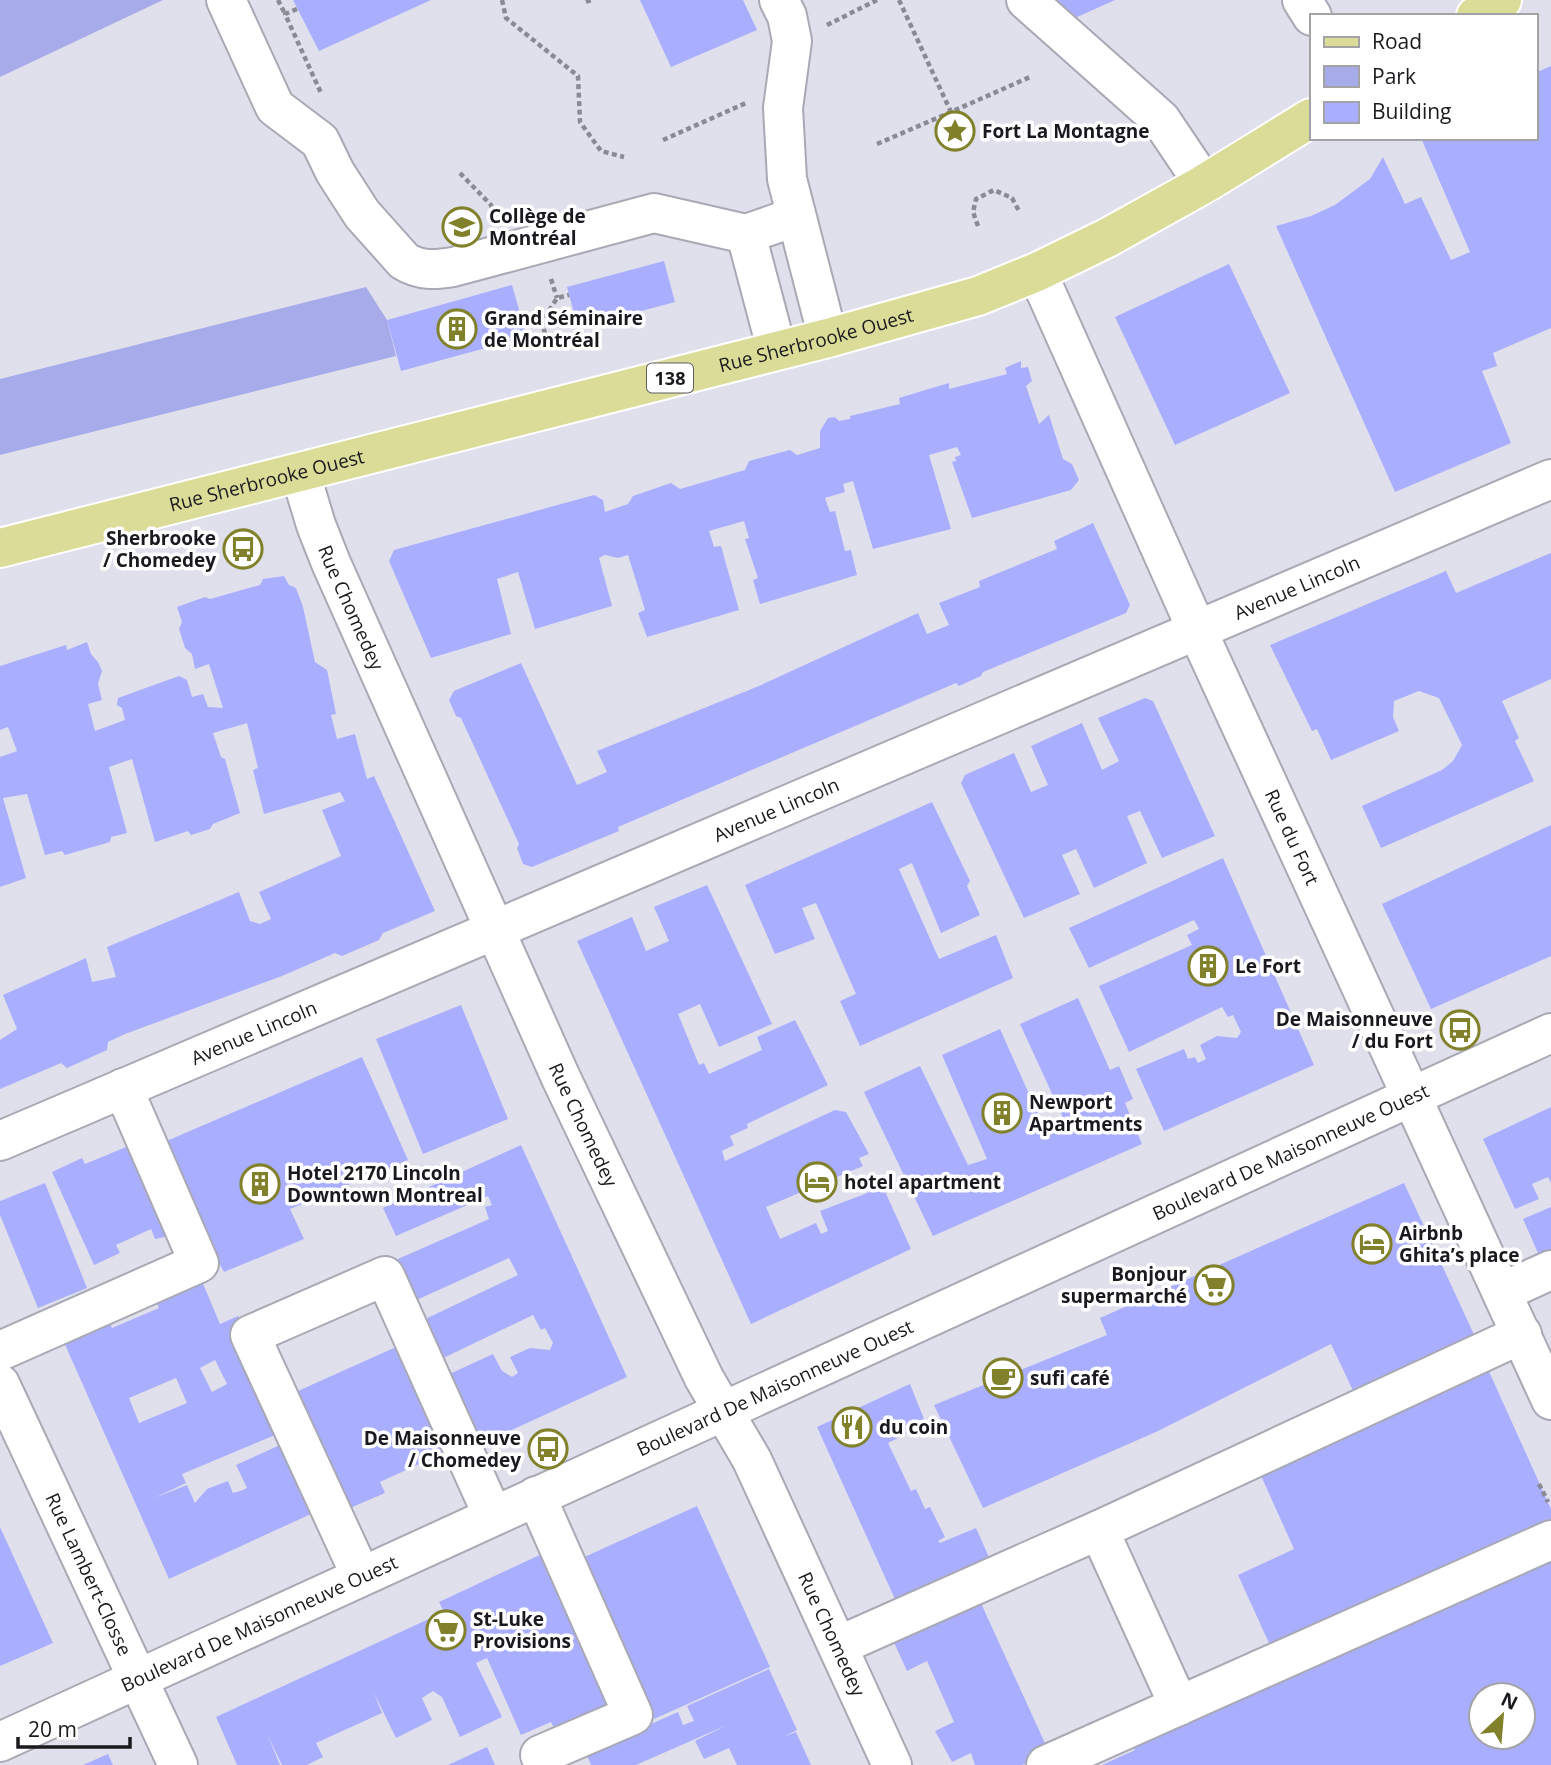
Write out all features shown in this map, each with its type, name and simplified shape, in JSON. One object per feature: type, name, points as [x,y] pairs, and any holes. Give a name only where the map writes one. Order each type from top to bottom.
[{"type":"main road","points":[[1479,14],[1502,0]]},
{"type":"main road","name":"Rue Sherbrooke Ouest","points":[[0,548],[828,338],[998,289],[1107,238],[1204,184],[1310,119]]},
{"type":"street","points":[[226,0],[275,107],[320,141],[335,172],[362,214],[393,250],[411,266],[436,270],[453,267],[654,213],[746,234],[795,217]]},
{"type":"street","points":[[779,0],[787,16],[792,41],[786,76],[783,131],[787,179],[828,338]]},
{"type":"street","points":[[1026,0],[1161,120],[1204,184]]},
{"type":"street","points":[[746,234],[777,351]]},
{"type":"street","name":"Rue du Fort","points":[[1037,272],[1197,630],[1551,1400]]},
{"type":"street","name":"Rue Chomedey","points":[[300,472],[331,564],[561,1078],[704,1378],[752,1460],[892,1765]]},
{"type":"street","name":"Avenue Lincoln","points":[[0,1140],[1551,478]]},
{"type":"street","name":"Boulevard De Maisonneuve Ouest","points":[[0,1742],[1551,1033]]},
{"type":"street","points":[[0,1351],[199,1263],[123,1088]]},
{"type":"street","points":[[1502,1292],[1551,1270]]},
{"type":"street","points":[[361,1576],[250,1335],[386,1276],[494,1516]]},
{"type":"street","points":[[838,1646],[1100,1530],[1522,1334]]},
{"type":"street","name":"Rue Lambert-Closse","points":[[0,1384],[178,1765]]},
{"type":"street","points":[[536,1496],[633,1714],[540,1755],[544,1765]]},
{"type":"street","points":[[1100,1530],[1179,1706]]},
{"type":"street","points":[[1046,1765],[1551,1540]]},
{"type":"path","points":[[278,0],[324,100]]},
{"type":"path","points":[[502,0],[506,18],[578,76],[580,122],[601,151],[624,157]]},
{"type":"path","points":[[817,30],[877,0]]},
{"type":"path","points":[[900,0],[951,111]]},
{"type":"path","points":[[285,14],[297,9]]},
{"type":"path","points":[[877,144],[1030,77]]},
{"type":"path","points":[[663,140],[752,99]]},
{"type":"path","points":[[460,173],[491,205]]},
{"type":"path","points":[[978,226],[973,212],[976,199],[994,190],[1012,198],[1019,211]]},
{"type":"path","points":[[548,269],[557,298]]},
{"type":"path","points":[[547,342],[542,322],[557,298],[569,295]]},
{"type":"path","points":[[523,321],[544,318]]},
{"type":"path","points":[[1539,1484],[1551,1508]]},
{"type":"green space","points":[[0,0],[163,0],[0,77]]},
{"type":"green space","points":[[366,287],[387,320],[396,356],[0,455],[0,379]]},
{"type":"building","points":[[293,0],[431,0],[319,51]]},
{"type":"building","points":[[640,0],[743,0],[757,30],[671,67]]},
{"type":"building","points":[[1056,0],[1115,0],[1066,22]]},
{"type":"building","points":[[1551,66],[1551,328],[1493,353],[1497,366],[1482,371],[1511,443],[1395,492],[1276,226],[1311,216],[1335,205],[1370,179],[1383,157],[1405,204],[1421,197],[1451,260],[1470,252],[1422,140],[1537,140],[1537,72]]},
{"type":"building","points":[[664,261],[675,302],[578,328],[567,287]]},
{"type":"building","points":[[1229,264],[1290,393],[1175,445],[1115,317]]},
{"type":"building","name":"Grand Séminaire de Montréal","points":[[512,285],[527,337],[401,371],[387,320]]},
{"type":"building","points":[[1021,361],[1021,368],[1028,367],[1032,381],[1026,386],[1039,424],[1049,415],[1063,459],[1072,464],[1079,480],[1071,490],[972,518],[952,462],[956,461],[955,457],[961,455],[957,447],[929,455],[951,529],[873,549],[853,481],[843,484],[845,492],[825,498],[830,512],[835,511],[845,551],[851,550],[857,575],[760,604],[753,580],[758,578],[745,539],[749,538],[744,521],[709,531],[714,547],[721,546],[739,610],[647,637],[638,613],[645,610],[628,555],[618,558],[605,555],[599,558],[612,606],[535,629],[518,572],[497,579],[511,634],[431,658],[389,561],[394,550],[594,495],[603,500],[605,512],[628,504],[633,496],[671,483],[680,489],[745,470],[749,461],[790,450],[797,455],[820,448],[820,431],[828,418],[835,417],[839,421],[850,419],[850,416],[900,404],[899,398],[949,383],[949,389],[1007,374],[1005,368]]},
{"type":"building","points":[[1093,523],[1130,605],[1126,613],[983,672],[981,676],[959,686],[956,683],[618,827],[619,831],[532,867],[523,864],[517,848],[519,844],[461,718],[456,716],[449,700],[454,691],[521,663],[577,785],[607,772],[597,751],[759,686],[918,613],[927,634],[949,625],[939,603],[980,587],[979,581],[1057,549],[1054,541]]},
{"type":"building","points":[[1551,553],[1551,679],[1502,701],[1519,738],[1515,741],[1534,781],[1381,848],[1362,806],[1442,770],[1453,761],[1462,745],[1439,698],[1419,691],[1394,701],[1393,717],[1399,731],[1331,760],[1317,729],[1312,731],[1270,645],[1446,571],[1456,593]]},
{"type":"building","points":[[284,576],[289,585],[296,588],[303,607],[315,662],[327,670],[336,714],[331,715],[337,739],[355,734],[367,779],[374,776],[435,911],[383,933],[379,940],[342,956],[335,953],[282,976],[125,1034],[108,1042],[107,1050],[67,1068],[61,1063],[0,1089],[0,1040],[17,1029],[3,995],[86,958],[92,982],[116,977],[107,947],[239,892],[250,921],[260,924],[271,919],[259,892],[341,856],[322,810],[345,801],[340,792],[264,814],[253,770],[258,768],[247,723],[213,733],[221,757],[225,759],[240,813],[213,824],[210,829],[191,835],[188,831],[155,842],[132,759],[109,767],[127,833],[111,837],[110,842],[65,855],[62,851],[45,855],[27,794],[3,798],[26,878],[0,887],[0,757],[17,751],[8,727],[0,730],[0,666],[66,645],[67,650],[87,642],[102,671],[98,684],[102,700],[88,704],[95,731],[125,720],[122,708],[117,705],[118,698],[179,676],[187,680],[192,697],[203,694],[208,707],[223,708],[209,664],[195,669],[192,654],[185,648],[179,629],[182,622],[177,607],[205,597],[210,599],[260,585],[263,579]]},
{"type":"building","points":[[1145,698],[1153,701],[1215,836],[1162,858],[1140,811],[1127,816],[1147,863],[1094,888],[1076,849],[1062,855],[1080,894],[1024,918],[961,783],[965,775],[1014,753],[1031,792],[1048,785],[1031,746],[1082,723],[1102,770],[1119,761],[1098,718]]},
{"type":"building","points":[[932,802],[970,881],[967,886],[980,915],[941,933],[912,863],[899,869],[939,959],[996,935],[1013,978],[860,1046],[840,1001],[856,994],[816,903],[802,908],[815,939],[775,954],[745,885]]},
{"type":"building","points":[[1551,825],[1551,956],[1431,1009],[1382,904]]},
{"type":"building","points":[[1223,858],[1314,1065],[1164,1131],[1136,1069],[1184,1049],[1188,1059],[1195,1057],[1198,1063],[1206,1059],[1200,1045],[1217,1036],[1237,1038],[1241,1032],[1233,1015],[1228,1017],[1222,1007],[1129,1052],[1099,986],[1192,945],[1187,935],[1199,929],[1194,920],[1089,968],[1069,928]]},
{"type":"building","points":[[707,885],[772,1024],[719,1047],[700,1004],[678,1014],[699,1065],[704,1063],[709,1074],[762,1050],[757,1037],[795,1020],[828,1085],[747,1124],[748,1128],[730,1136],[734,1145],[722,1151],[725,1161],[835,1110],[846,1112],[869,1154],[859,1158],[863,1166],[766,1207],[780,1239],[816,1223],[821,1234],[828,1231],[820,1211],[883,1187],[911,1249],[751,1324],[577,941],[632,917],[646,951],[669,941],[654,907]]},
{"type":"building","name":"Newport Apartments","points":[[1078,998],[1110,1070],[1119,1066],[1133,1099],[1125,1103],[1142,1144],[933,1236],[864,1092],[920,1066],[968,1165],[987,1159],[942,1055],[1000,1029],[1046,1132],[1066,1124],[1020,1024]]},
{"type":"building","points":[[461,1005],[508,1119],[423,1154],[376,1039]]},
{"type":"building","name":"Hotel 2170 Lincoln Downtown Montreal","points":[[362,1057],[408,1160],[290,1209],[304,1239],[224,1272],[155,1146]]},
{"type":"building","points":[[1551,1107],[1551,1183],[1548,1177],[1532,1184],[1539,1199],[1515,1209],[1483,1139]]},
{"type":"building","points":[[131,1145],[174,1235],[155,1239],[151,1229],[116,1245],[120,1253],[94,1265],[52,1172],[82,1158],[85,1164]]},
{"type":"building","points":[[521,1145],[627,1377],[475,1447],[443,1377],[493,1354],[502,1371],[512,1377],[518,1373],[510,1357],[530,1348],[550,1350],[553,1343],[545,1328],[541,1330],[533,1315],[437,1361],[419,1322],[518,1275],[509,1258],[410,1303],[391,1262],[489,1219],[485,1207],[492,1205],[488,1196],[396,1236],[383,1208]]},
{"type":"building","points":[[45,1183],[87,1288],[38,1308],[0,1215],[0,1201]]},
{"type":"building","points":[[1404,1183],[1477,1341],[1356,1397],[1331,1344],[1158,1431],[983,1508],[934,1405],[1107,1335],[1100,1318]]},
{"type":"building","points":[[1551,1207],[1551,1256],[1541,1260],[1523,1219]]},
{"type":"building","points":[[201,1279],[220,1324],[238,1316],[287,1430],[182,1474],[186,1483],[154,1498],[187,1485],[195,1503],[207,1489],[228,1481],[233,1493],[243,1490],[247,1488],[236,1465],[291,1440],[322,1509],[169,1579],[63,1340],[109,1321],[112,1328],[159,1308],[155,1299]],"holes":[[[215,1360],[227,1384],[212,1392],[200,1368]],[[176,1378],[187,1403],[139,1423],[129,1398]]]},
{"type":"building","points":[[405,1343],[452,1449],[380,1482],[385,1493],[343,1511],[289,1395]]},
{"type":"building","points":[[1487,1367],[1551,1509],[1551,1527],[1273,1652],[1238,1575],[1294,1549],[1258,1469]]},
{"type":"building","points":[[910,1384],[926,1424],[888,1443],[911,1491],[916,1489],[925,1509],[930,1507],[945,1537],[938,1541],[940,1543],[976,1528],[992,1564],[899,1608],[817,1427]]},
{"type":"building","points":[[697,1506],[770,1667],[654,1719],[580,1559]]},
{"type":"building","points":[[0,1527],[53,1643],[0,1666]]},
{"type":"building","points":[[546,1552],[613,1703],[554,1728],[551,1722],[521,1735],[487,1658],[476,1663],[502,1717],[460,1737],[442,1697],[433,1691],[422,1698],[432,1720],[396,1738],[373,1691],[382,1713],[316,1743],[323,1757],[307,1765],[282,1765],[267,1734],[280,1765],[237,1765],[216,1717],[444,1612],[439,1602]]},
{"type":"building","points":[[1551,1554],[1551,1765],[1102,1765],[1135,1750],[1132,1744]]},
{"type":"building","points":[[979,1599],[1049,1752],[1022,1765],[975,1765],[971,1753],[952,1762],[935,1731],[954,1722],[927,1661],[907,1671],[892,1638]]},
{"type":"building","points":[[769,1669],[797,1730],[783,1737],[796,1732],[811,1765],[737,1765],[729,1748],[704,1759],[695,1741],[727,1725],[636,1765],[591,1765],[586,1753],[678,1712],[683,1725],[694,1721],[687,1706]]},
{"type":"building","points":[[487,1747],[495,1765],[448,1765]]},
{"type":"building","points":[[108,1754],[113,1765],[83,1765]]},
{"type":"place","name":"Fort La Montagne","points":[[955,131]]},
{"type":"place","name":"Collège de Montréal","points":[[462,227]]},
{"type":"place","name":"Grand Séminaire de Montréal","points":[[457,329]]},
{"type":"place","name":"Sherbrooke / Chomedey","points":[[243,549]]},
{"type":"place","name":"Le Fort","points":[[1208,966]]},
{"type":"place","name":"De Maisonneuve / du Fort","points":[[1460,1030]]},
{"type":"place","name":"Newport Apartments","points":[[1002,1113]]},
{"type":"place","name":"hotel apartment","points":[[817,1182]]},
{"type":"place","name":"Hotel 2170 Lincoln Downtown Montreal","points":[[260,1184]]},
{"type":"place","name":"Airbnb Ghita’s place","points":[[1372,1244]]},
{"type":"place","name":"Bonjour supermarché","points":[[1214,1285]]},
{"type":"place","name":"sufi café","points":[[1003,1378]]},
{"type":"place","name":"du coin","points":[[852,1427]]},
{"type":"place","name":"De Maisonneuve / Chomedey","points":[[548,1449]]},
{"type":"place","name":"St-Luke Provisions","points":[[446,1630]]}]
